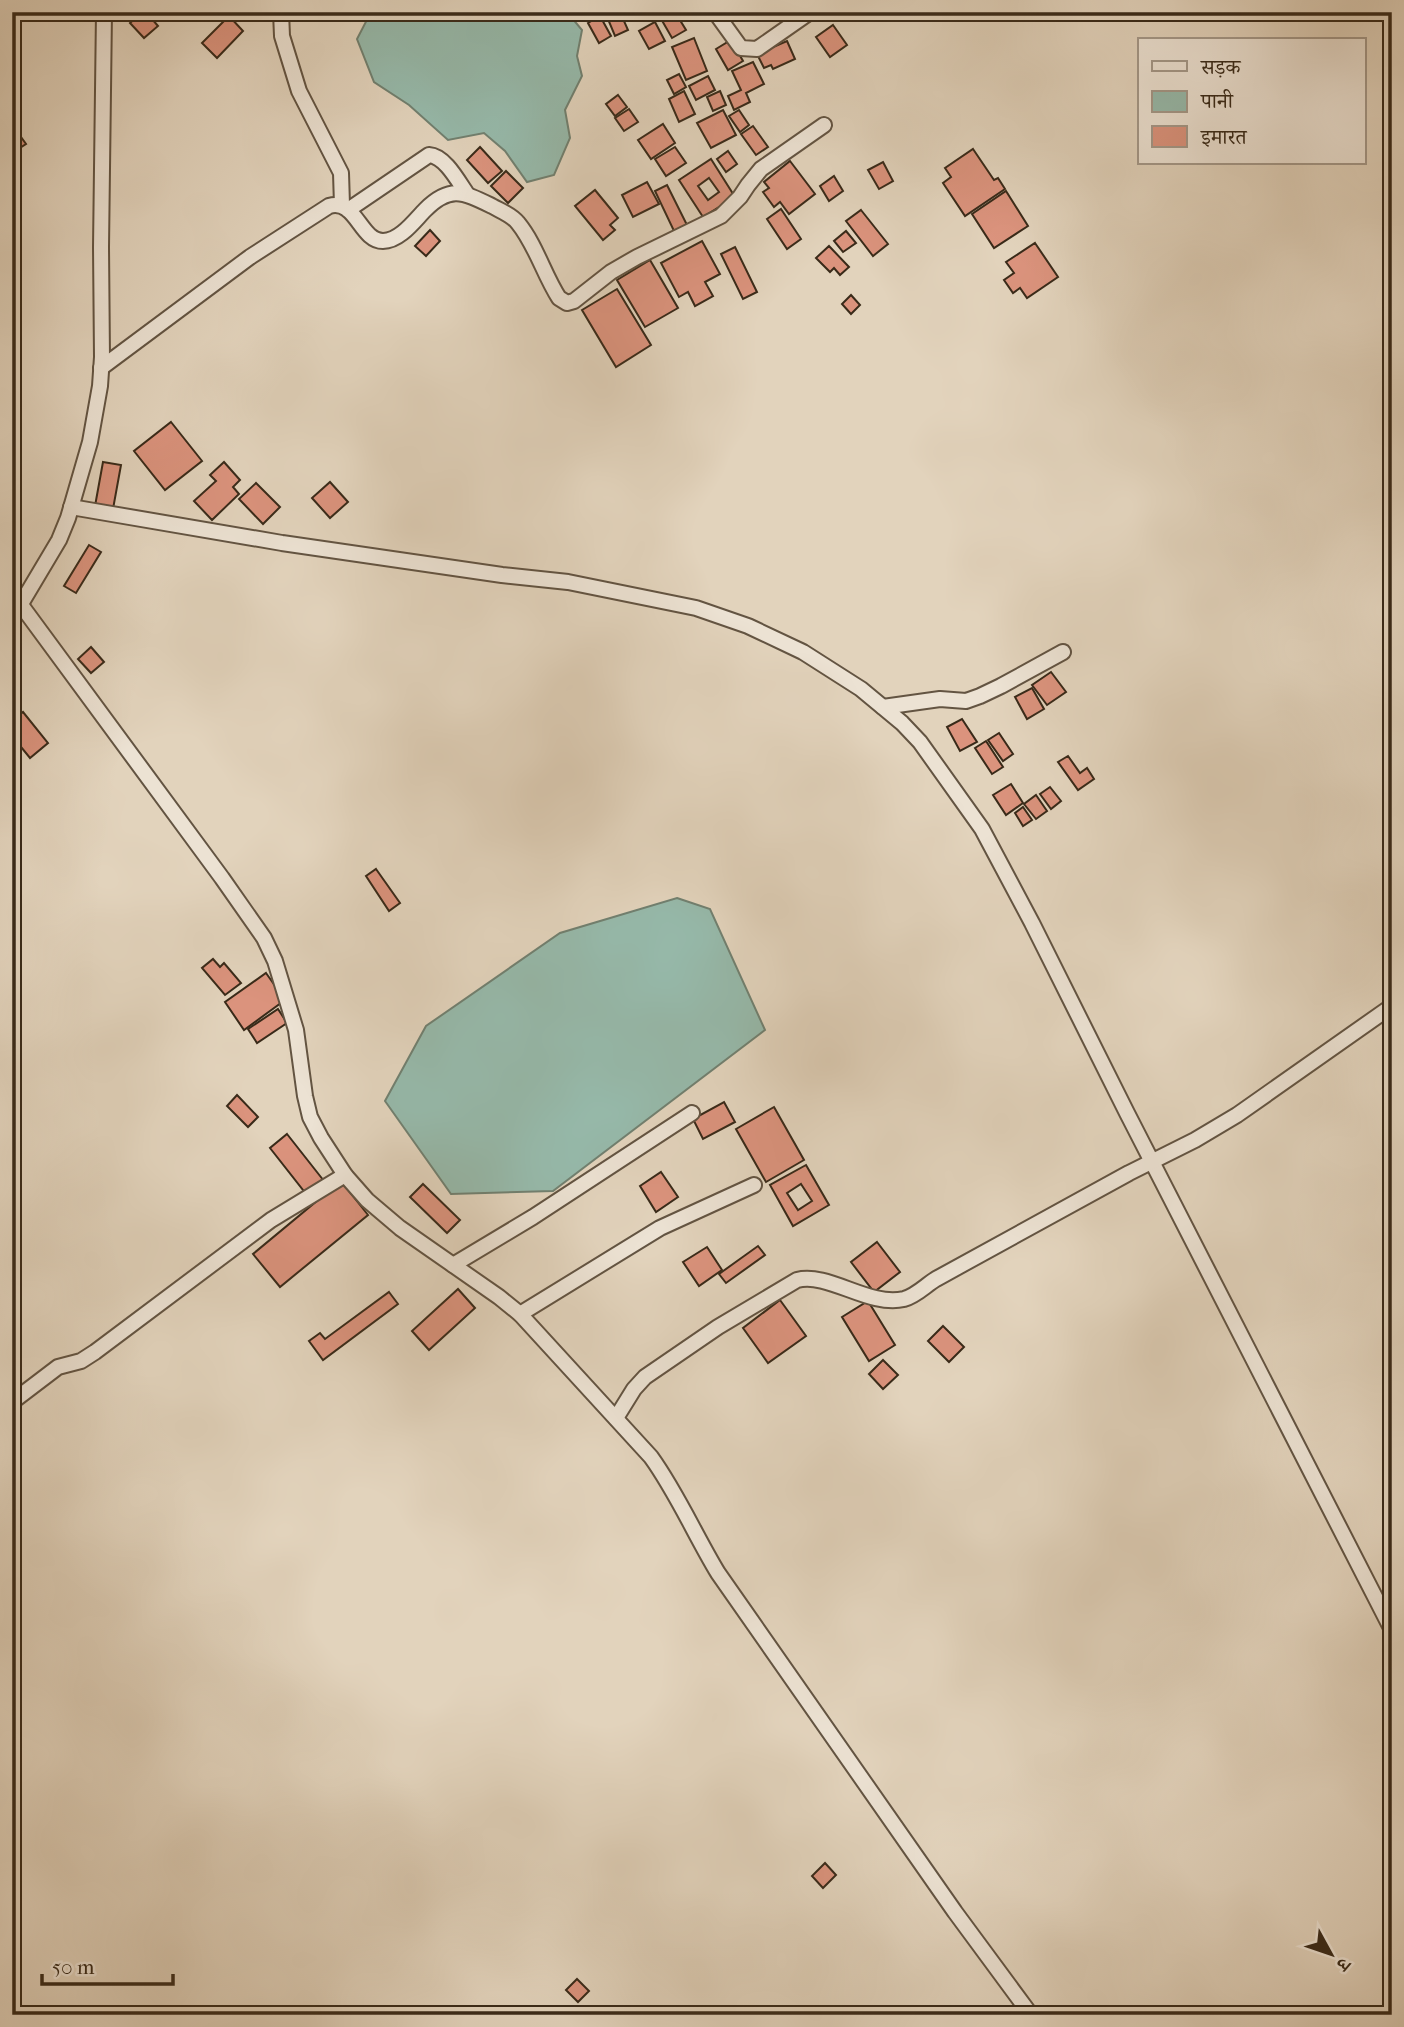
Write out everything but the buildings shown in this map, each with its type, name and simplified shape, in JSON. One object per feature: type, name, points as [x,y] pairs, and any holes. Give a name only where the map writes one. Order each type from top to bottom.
[{"type":"street","points":[[12,619],[59,540],[70,512],[90,442],[100,387],[104,12]]},
{"type":"street","points":[[281,12],[282,36],[299,91],[341,173],[345,207]]},
{"type":"street","points":[[715,12],[741,48],[757,50],[810,12]]},
{"type":"street","points":[[101,368],[250,257],[336,204],[345,207],[369,234],[384,241],[404,231],[433,202],[444,195],[453,192],[467,194],[519,223],[559,298],[567,303],[574,302],[611,272],[721,216],[740,197],[761,169],[824,125]]},
{"type":"street","points":[[345,207],[429,155],[440,159],[467,194]]},
{"type":"street","points":[[70,512],[568,582],[670,602],[722,617],[779,640],[835,671],[902,723],[919,742],[982,829],[1032,923],[1148,1164],[1392,1630]]},
{"type":"street","points":[[21,605],[264,938],[275,961],[296,1030],[310,1116],[345,1175],[367,1200],[400,1228],[520,1314],[651,1457],[666,1478],[718,1573],[947,1901],[1031,2015]]},
{"type":"street","points":[[883,707],[940,699],[966,701],[1063,652]]},
{"type":"street","points":[[616,1418],[645,1377],[718,1327],[797,1280],[815,1279],[886,1300],[906,1298],[936,1279],[1237,1115],[1392,1006]]},
{"type":"street","points":[[453,1265],[533,1217],[692,1113]]},
{"type":"street","points":[[12,1402],[58,1367],[81,1361],[95,1352],[271,1220],[345,1175]]},
{"type":"street","points":[[520,1314],[660,1228],[754,1185]]},
{"type":"water","points":[[371,12],[567,12],[582,30],[577,56],[582,76],[565,110],[570,138],[554,175],[527,182],[505,151],[484,133],[448,140],[409,105],[374,82],[357,39]]},
{"type":"water","points":[[677,898],[710,909],[765,1030],[553,1191],[451,1194],[385,1101],[426,1026],[560,933]]}]
